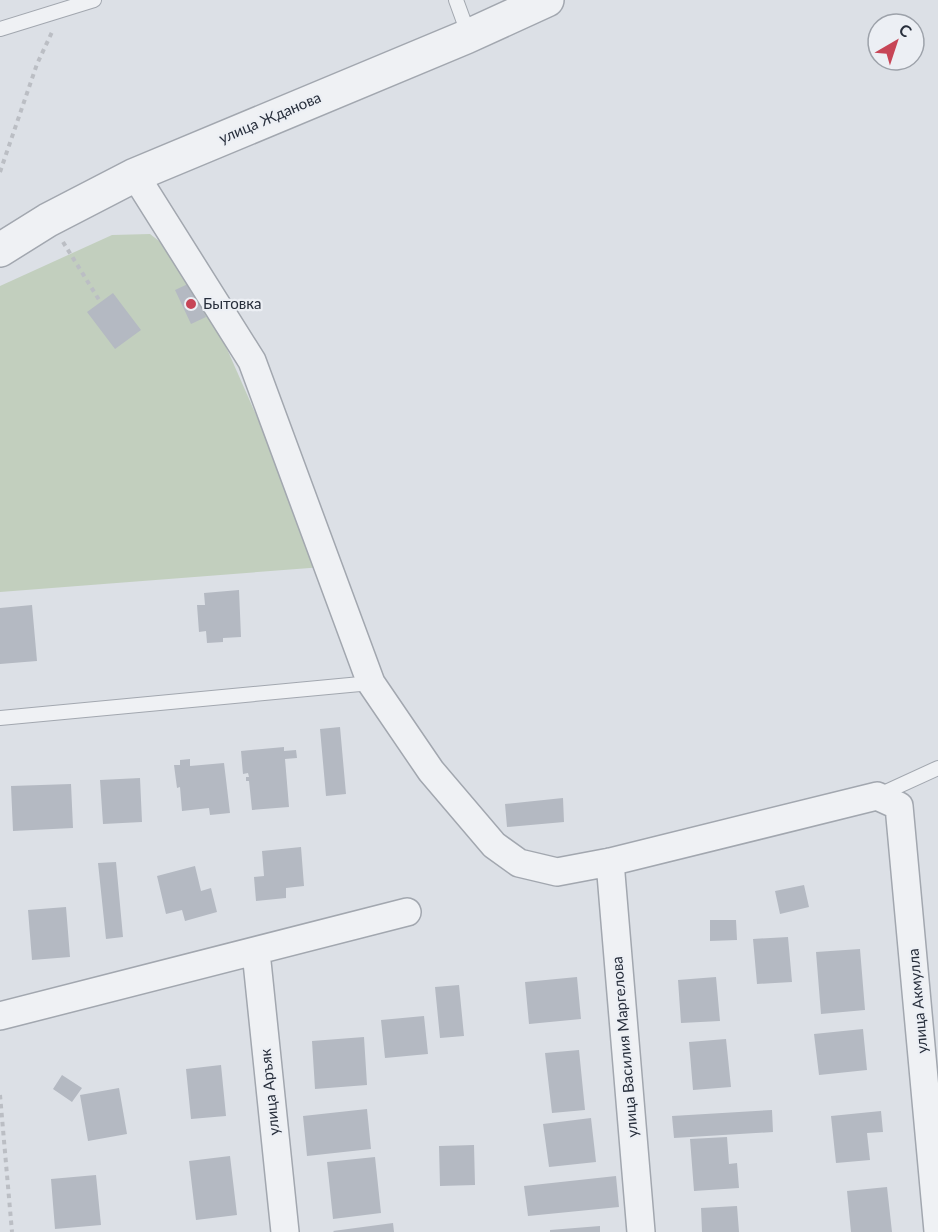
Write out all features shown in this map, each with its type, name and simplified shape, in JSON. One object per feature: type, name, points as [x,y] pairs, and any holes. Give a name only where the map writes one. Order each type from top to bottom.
[{"type":"street","name":"улица Жданова","points":[[0,250],[48,220],[135,175],[466,38],[547,0]]},
{"type":"street","points":[[135,175],[252,361],[371,683],[431,771],[494,845],[519,863],[557,872],[888,801]]},
{"type":"street","name":"улица Акмулла","points":[[888,801],[928,1007],[938,1231]]},
{"type":"street","name":"улица Василия Маргелова","points":[[610,862],[641,1232]]},
{"type":"street","points":[[0,1016],[407,912]]},
{"type":"street","name":"улица Аръяк","points":[[256,952],[285,1232]]},
{"type":"lane","points":[[0,29],[94,0]]},
{"type":"lane","points":[[456,0],[464,22],[466,38]]},
{"type":"lane","points":[[0,718],[371,683]]},
{"type":"lane","points":[[888,801],[938,768]]},
{"type":"path","points":[[0,172],[37,64],[64,9]]},
{"type":"path","points":[[48,220],[101,303]]},
{"type":"path","points":[[0,1095],[12,1232]]},
{"type":"green space","points":[[150,234],[190,265],[323,567],[0,592],[0,286],[112,235]]},
{"type":"building","name":"Бытовка","points":[[190,283],[206,317],[191,324],[175,290]]},
{"type":"building","points":[[113,293],[141,330],[115,349],[87,312]]},
{"type":"building","points":[[239,590],[241,637],[223,638],[223,642],[207,643],[206,631],[199,632],[197,605],[205,605],[204,593]]},
{"type":"building","points":[[32,605],[37,661],[0,664],[0,608]]},
{"type":"building","points":[[340,727],[346,794],[326,796],[320,729]]},
{"type":"building","points":[[284,747],[284,751],[296,750],[297,758],[285,759],[289,807],[252,810],[249,781],[246,781],[246,777],[249,777],[248,773],[243,774],[241,751]]},
{"type":"building","points":[[190,759],[190,766],[224,763],[230,813],[210,815],[209,808],[182,811],[180,787],[177,788],[174,765],[180,765],[180,760]]},
{"type":"building","points":[[140,778],[142,822],[103,824],[100,780]]},
{"type":"building","points":[[71,784],[73,828],[13,831],[11,786]]},
{"type":"building","points":[[563,798],[564,822],[507,827],[505,804]]},
{"type":"building","points":[[301,847],[304,886],[286,888],[286,898],[256,901],[254,877],[264,876],[262,851]]},
{"type":"building","points":[[116,862],[123,937],[106,939],[98,863]]},
{"type":"building","points":[[195,866],[201,891],[211,888],[217,912],[185,921],[182,910],[166,914],[157,876]]},
{"type":"building","points":[[804,885],[809,907],[780,914],[775,891]]},
{"type":"building","points":[[66,907],[70,957],[32,960],[28,910]]},
{"type":"building","points":[[710,920],[736,920],[737,940],[710,941]]},
{"type":"building","points":[[788,937],[792,982],[757,984],[753,939]]},
{"type":"building","points":[[860,949],[865,1010],[821,1014],[816,952]]},
{"type":"building","points":[[577,977],[581,1019],[529,1024],[525,982]]},
{"type":"building","points":[[716,977],[720,1021],[681,1023],[678,980]]},
{"type":"building","points":[[459,985],[464,1036],[440,1038],[435,987]]},
{"type":"building","points":[[424,1016],[428,1054],[385,1058],[381,1020]]},
{"type":"building","points":[[863,1029],[867,1070],[819,1075],[814,1034]]},
{"type":"building","points":[[364,1037],[367,1085],[315,1089],[312,1041]]},
{"type":"building","points":[[726,1039],[731,1087],[693,1090],[689,1042]]},
{"type":"building","points":[[579,1050],[585,1110],[552,1113],[545,1053]]},
{"type":"building","points":[[221,1065],[226,1116],[191,1119],[186,1069]]},
{"type":"building","points":[[62,1075],[82,1088],[72,1102],[53,1089]]},
{"type":"building","points":[[119,1088],[127,1134],[88,1141],[80,1095]]},
{"type":"building","points":[[367,1109],[371,1149],[307,1156],[303,1116]]},
{"type":"building","points":[[772,1110],[773,1132],[674,1138],[672,1116]]},
{"type":"building","points":[[881,1111],[883,1132],[867,1133],[870,1160],[836,1163],[831,1116]]},
{"type":"building","points":[[591,1118],[596,1162],[549,1167],[543,1124]]},
{"type":"building","points":[[727,1137],[729,1164],[737,1163],[739,1188],[694,1191],[690,1139]]},
{"type":"building","points":[[474,1145],[475,1185],[440,1186],[439,1146]]},
{"type":"building","points":[[230,1156],[237,1215],[196,1220],[189,1161]]},
{"type":"building","points":[[375,1157],[381,1213],[333,1219],[327,1162]]},
{"type":"building","points":[[96,1175],[101,1225],[55,1229],[51,1179]]},
{"type":"building","points":[[616,1176],[619,1207],[528,1216],[524,1186]]},
{"type":"building","points":[[887,1187],[892,1232],[851,1232],[847,1191]]},
{"type":"building","points":[[737,1206],[739,1232],[702,1232],[701,1208]]},
{"type":"building","points":[[393,1223],[394,1232],[333,1231]]},
{"type":"building","points":[[600,1226],[600,1232],[550,1232],[550,1230]]},
{"type":"place","name":"Бытовка","points":[[191,304]]}]
